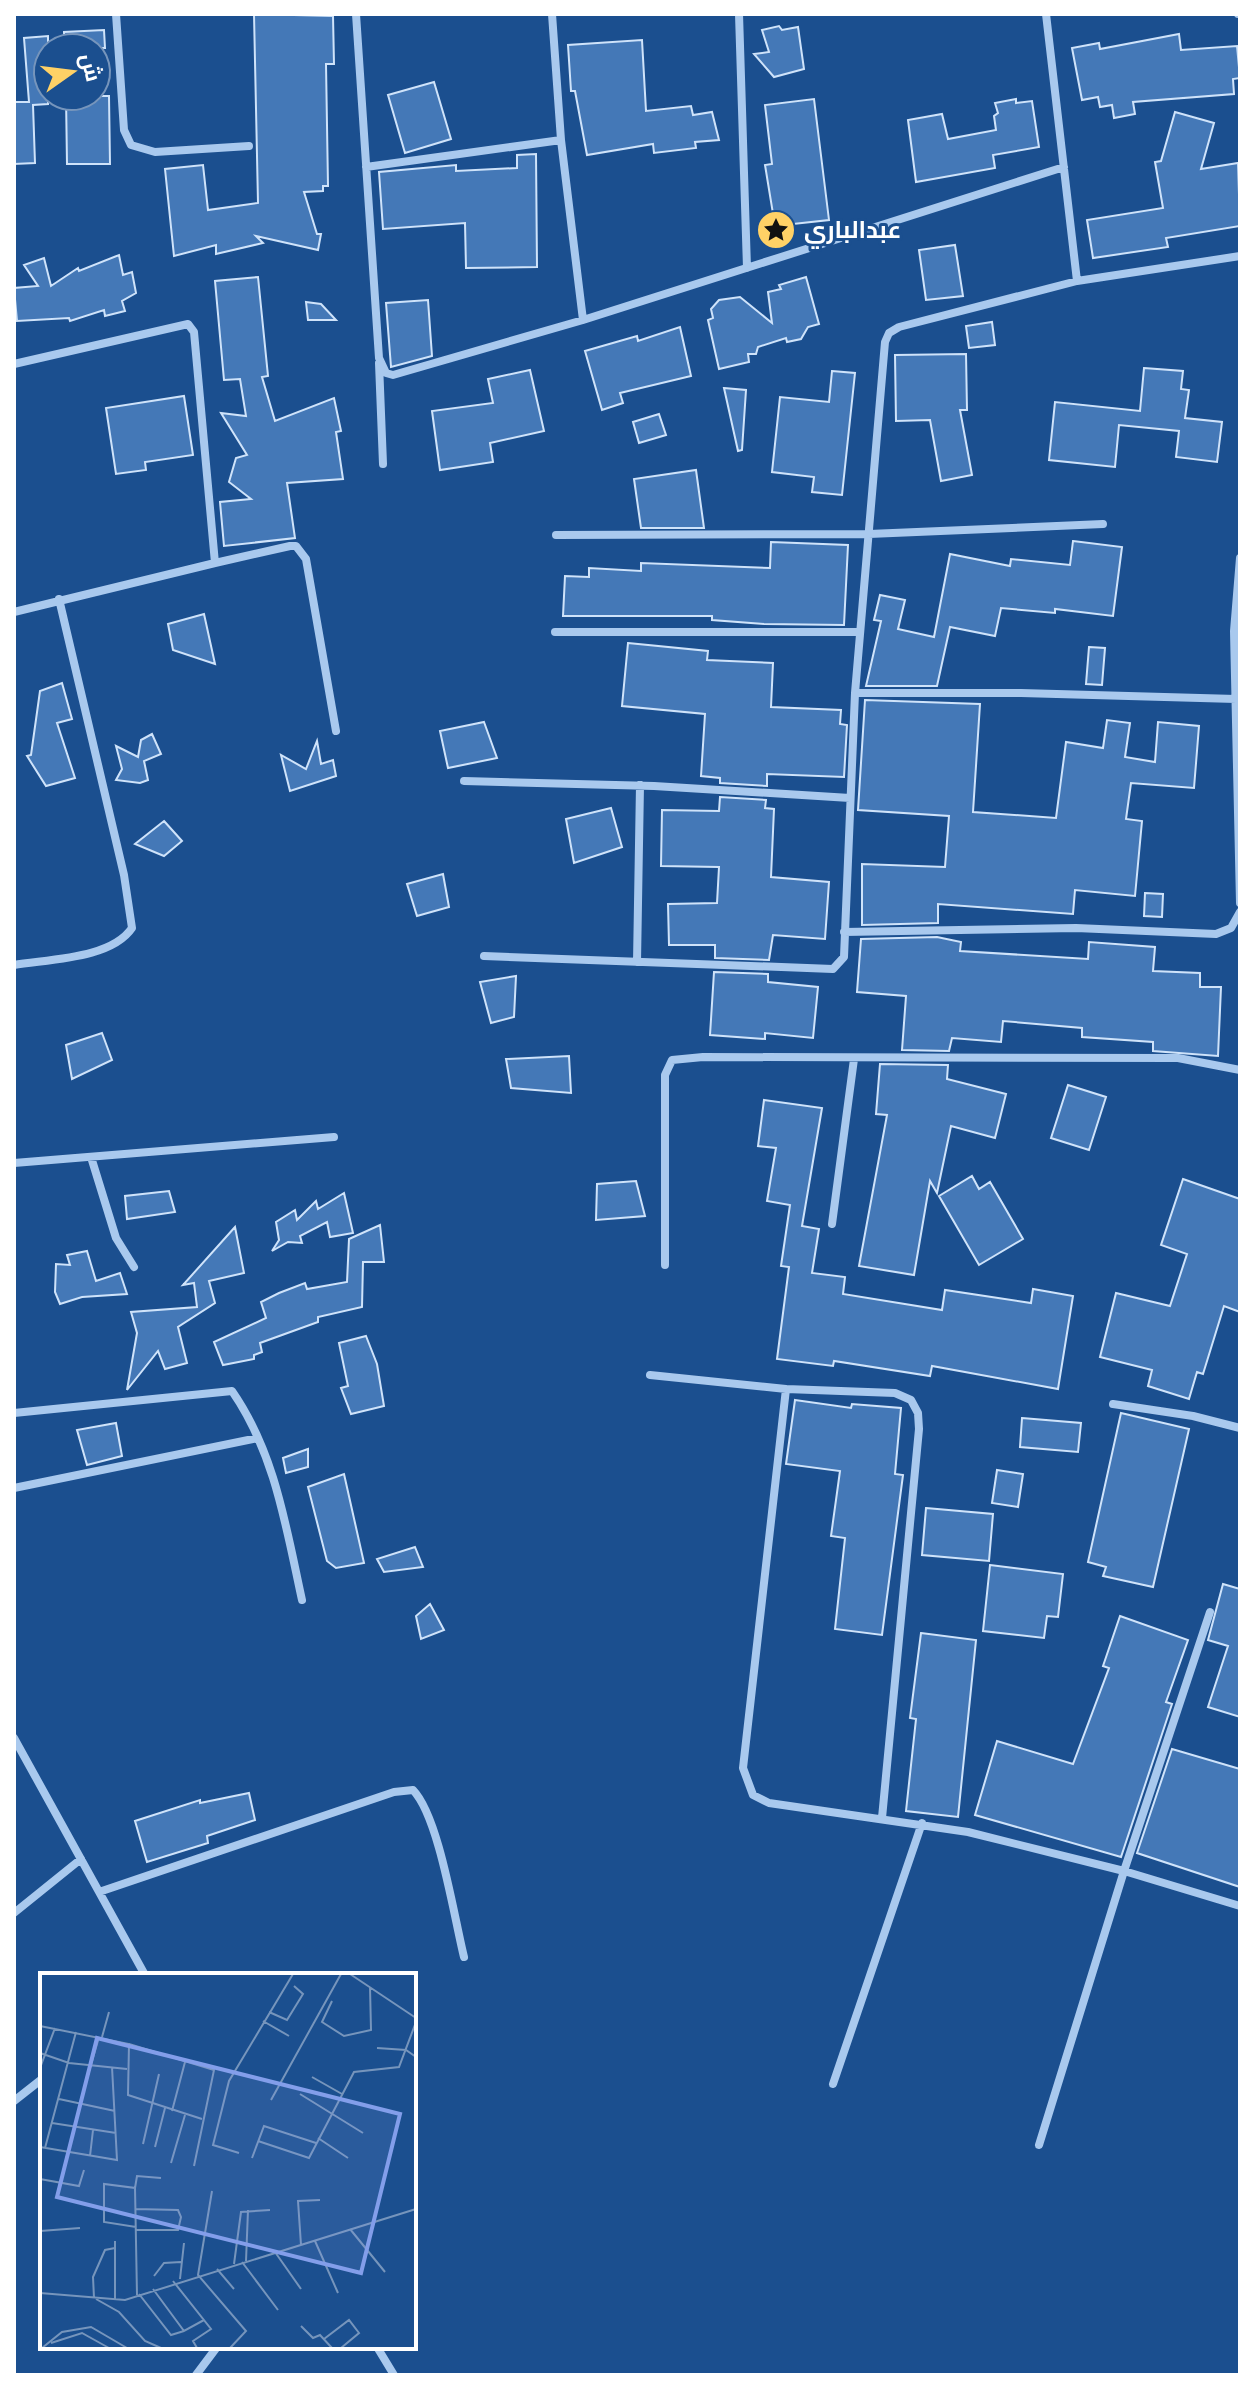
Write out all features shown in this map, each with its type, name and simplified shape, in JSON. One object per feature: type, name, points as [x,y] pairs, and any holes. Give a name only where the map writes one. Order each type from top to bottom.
[{"type":"street","points":[[116,14],[124,130],[131,145],[155,152],[249,146]]},
{"type":"street","points":[[356,14],[383,464]]},
{"type":"street","points":[[552,14],[561,140],[583,320]]},
{"type":"street","points":[[739,14],[747,268]]},
{"type":"street","points":[[1046,14],[1077,281]]},
{"type":"street","points":[[366,167],[561,140]]},
{"type":"street","points":[[379,358],[386,373],[400,375],[1064,167]]},
{"type":"street","points":[[484,956],[833,969],[844,957],[855,693],[885,342],[889,333],[899,327],[1077,281],[1240,256]]},
{"type":"street","points":[[14,364],[188,324],[194,332],[215,563]]},
{"type":"street","points":[[556,535],[869,534],[1103,524]]},
{"type":"street","points":[[14,612],[290,546],[301,551],[306,559],[336,731]]},
{"type":"street","points":[[1240,558],[1234,631],[1240,903]]},
{"type":"street","points":[[14,965],[97,949],[122,941],[132,928],[124,875],[59,599]]},
{"type":"street","points":[[555,632],[860,632]]},
{"type":"street","points":[[855,693],[1021,693],[1236,699]]},
{"type":"street","points":[[464,781],[640,785],[850,798]]},
{"type":"street","points":[[637,962],[640,785]]},
{"type":"street","points":[[844,932],[1076,928],[1216,934],[1231,928],[1240,912]]},
{"type":"street","points":[[665,1265],[667,1066],[684,1058],[1178,1058],[1240,1070]]},
{"type":"street","points":[[832,1224],[854,1059]]},
{"type":"street","points":[[14,1163],[334,1137]]},
{"type":"street","points":[[91,1157],[116,1238],[134,1267]]},
{"type":"street","points":[[650,1375],[786,1389],[895,1393],[911,1400],[918,1413],[882,1818]]},
{"type":"street","points":[[786,1389],[743,1768],[745,1782],[753,1795],[769,1803],[922,1823],[1124,1871],[1240,1906]]},
{"type":"street","points":[[14,1413],[232,1391],[273,1469],[302,1600]]},
{"type":"street","points":[[1113,1404],[1193,1416],[1240,1428]]},
{"type":"street","points":[[14,1488],[258,1438]]},
{"type":"street","points":[[1039,2145],[1124,1871],[1210,1612]]},
{"type":"street","points":[[14,1738],[144,1973]]},
{"type":"street","points":[[99,1892],[394,1792],[413,1790],[423,1800],[431,1822],[464,1957]]},
{"type":"street","points":[[833,2084],[922,1823]]},
{"type":"street","points":[[14,1913],[81,1859]]},
{"type":"street","points":[[14,2101],[40,2081]]},
{"type":"street","points":[[196,2375],[216,2349]]},
{"type":"street","points":[[378,2349],[394,2375]]},
{"type":"building","points":[[254,14],[333,16],[334,64],[326,64],[328,186],[323,186],[323,191],[304,192],[317,234],[321,234],[318,250],[256,236],[263,243],[216,254],[216,245],[174,256],[165,169],[203,165],[208,210],[258,203]]},
{"type":"building","points":[[779,26],[782,30],[798,27],[804,69],[774,77],[754,54],[769,52],[762,30]]},
{"type":"building","points":[[104,30],[104,32],[64,32]]},
{"type":"building","points":[[1179,34],[1181,50],[1237,46],[1240,78],[1233,79],[1234,94],[1133,102],[1135,114],[1114,118],[1112,105],[1100,107],[1098,97],[1082,100],[1072,48],[1099,43],[1100,49]]},
{"type":"building","points":[[32,37],[35,163],[14,164],[14,102],[29,102],[24,38]]},
{"type":"building","points":[[642,40],[646,111],[691,106],[693,115],[712,112],[719,140],[695,142],[696,148],[654,153],[653,144],[587,155],[575,91],[571,91],[568,45]]},
{"type":"building","points":[[434,82],[451,139],[405,153],[388,95]]},
{"type":"building","points":[[814,99],[829,220],[775,226],[765,165],[772,164],[765,105]]},
{"type":"building","points":[[1016,99],[1016,103],[1032,101],[1039,147],[993,155],[995,168],[916,182],[908,120],[942,114],[948,139],[996,130],[994,116],[998,113],[995,103]]},
{"type":"building","points":[[66,112],[109,112],[110,164],[67,164]]},
{"type":"building","points":[[1175,112],[1214,123],[1201,169],[1238,163],[1240,226],[1166,238],[1168,247],[1093,258],[1087,220],[1163,208],[1155,162],[1161,161]]},
{"type":"building","points":[[536,154],[537,267],[466,268],[465,223],[383,229],[379,172],[456,165],[456,171],[517,168],[517,155]]},
{"type":"building","points":[[955,245],[963,296],[926,300],[919,250]]},
{"type":"building","points":[[119,255],[123,275],[132,272],[136,293],[122,301],[125,311],[105,316],[104,310],[70,321],[69,318],[17,321],[14,288],[38,286],[24,265],[44,258],[51,286],[78,268],[79,271]]},
{"type":"building","points":[[258,277],[268,376],[262,377],[275,421],[334,398],[341,431],[336,432],[343,479],[287,483],[295,538],[224,546],[220,502],[251,499],[229,482],[236,458],[247,455],[221,413],[246,416],[240,379],[224,380],[215,281]]},
{"type":"building","points":[[806,277],[819,324],[808,327],[801,339],[787,342],[786,338],[758,347],[756,354],[748,354],[749,362],[719,369],[708,320],[713,318],[711,309],[719,300],[740,297],[772,323],[768,292],[781,289],[779,285]]},
{"type":"building","points":[[428,300],[432,356],[391,367],[386,303]]},
{"type":"building","points":[[306,302],[321,304],[336,320],[308,320]]},
{"type":"building","points":[[992,322],[995,345],[969,348],[966,326]]},
{"type":"building","points":[[680,327],[691,376],[620,393],[623,403],[602,410],[585,351],[637,336],[638,341]]},
{"type":"building","points":[[966,354],[967,410],[960,410],[972,475],[941,481],[930,420],[896,421],[895,355]]},
{"type":"building","points":[[1144,368],[1183,371],[1181,389],[1189,390],[1185,418],[1222,422],[1217,462],[1176,457],[1179,431],[1119,425],[1115,467],[1049,460],[1055,402],[1140,411]]},
{"type":"building","points":[[530,370],[544,431],[490,443],[493,462],[440,470],[432,411],[493,403],[488,379]]},
{"type":"building","points":[[832,371],[855,373],[842,495],[812,492],[814,477],[772,472],[780,397],[829,402]]},
{"type":"building","points":[[724,388],[746,390],[742,450],[738,451]]},
{"type":"building","points":[[184,396],[193,455],[145,462],[146,470],[116,474],[106,408]]},
{"type":"building","points":[[659,414],[666,435],[639,443],[633,422]]},
{"type":"building","points":[[696,470],[704,528],[641,528],[634,479]]},
{"type":"building","points":[[1073,541],[1122,547],[1113,616],[1055,609],[1055,613],[1001,608],[995,636],[950,627],[937,686],[866,686],[881,621],[874,620],[880,595],[905,600],[898,629],[934,637],[950,554],[1010,566],[1011,559],[1070,565]]},
{"type":"building","points":[[771,542],[848,545],[844,625],[764,624],[712,620],[712,616],[563,616],[565,576],[589,577],[589,568],[641,571],[641,563],[770,568]]},
{"type":"building","points":[[204,614],[215,664],[173,650],[168,624]]},
{"type":"building","points":[[628,643],[708,651],[707,660],[773,663],[771,707],[841,710],[840,724],[847,725],[844,777],[767,774],[767,786],[720,783],[720,778],[701,776],[705,714],[622,706]]},
{"type":"building","points":[[1089,647],[1105,648],[1102,685],[1086,684]]},
{"type":"building","points":[[62,683],[72,719],[57,723],[75,778],[46,786],[27,756],[31,755],[40,691]]},
{"type":"building","points":[[865,700],[980,704],[973,812],[1056,818],[1066,742],[1103,748],[1107,720],[1130,723],[1125,757],[1155,762],[1158,722],[1199,726],[1194,788],[1131,783],[1126,819],[1142,821],[1135,896],[1075,890],[1073,914],[938,904],[938,923],[862,925],[862,864],[945,867],[949,816],[858,810]]},
{"type":"building","points":[[484,722],[497,758],[448,768],[440,731]]},
{"type":"building","points":[[152,734],[161,754],[144,761],[148,780],[140,783],[116,780],[122,769],[116,746],[138,757],[141,740]]},
{"type":"building","points":[[317,741],[321,764],[333,760],[336,776],[290,791],[281,755],[306,769]]},
{"type":"building","points":[[720,797],[766,800],[765,808],[774,809],[771,877],[829,882],[825,939],[773,935],[769,960],[715,958],[715,945],[669,945],[668,904],[717,903],[719,867],[661,866],[662,810],[719,811]]},
{"type":"building","points":[[611,808],[622,847],[574,863],[566,819]]},
{"type":"building","points":[[164,821],[182,841],[164,856],[135,844]]},
{"type":"building","points":[[443,874],[449,907],[417,916],[407,884]]},
{"type":"building","points":[[1145,893],[1163,894],[1162,917],[1144,916]]},
{"type":"building","points":[[937,937],[961,942],[960,951],[1088,959],[1089,942],[1155,947],[1153,971],[1200,973],[1200,987],[1221,987],[1218,1056],[1153,1051],[1153,1042],[1082,1037],[1082,1028],[1003,1021],[1001,1042],[952,1038],[949,1051],[902,1050],[906,996],[857,992],[861,939]]},
{"type":"building","points":[[714,972],[768,974],[768,982],[818,987],[813,1038],[765,1033],[765,1039],[710,1035]]},
{"type":"building","points":[[516,976],[514,1017],[491,1023],[480,982]]},
{"type":"building","points":[[102,1033],[112,1060],[72,1079],[66,1045]]},
{"type":"building","points":[[569,1056],[571,1093],[511,1088],[506,1059]]},
{"type":"building","points":[[880,1064],[948,1065],[947,1079],[1006,1094],[995,1138],[951,1126],[937,1193],[930,1181],[914,1275],[859,1266],[887,1115],[876,1114]]},
{"type":"building","points":[[1068,1085],[1106,1097],[1089,1150],[1051,1138]]},
{"type":"building","points":[[764,1100],[822,1108],[802,1226],[819,1229],[812,1273],[845,1277],[843,1294],[942,1310],[945,1290],[1031,1303],[1033,1289],[1073,1296],[1058,1389],[932,1366],[930,1376],[834,1361],[833,1366],[777,1359],[789,1267],[781,1266],[790,1205],[767,1201],[776,1148],[758,1146]]},
{"type":"building","points":[[972,1176],[979,1189],[990,1182],[1023,1239],[979,1265],[939,1196]]},
{"type":"building","points":[[1183,1179],[1240,1199],[1240,1312],[1224,1306],[1203,1374],[1197,1372],[1189,1399],[1148,1386],[1152,1370],[1100,1357],[1116,1293],[1170,1306],[1187,1254],[1161,1245]]},
{"type":"building","points":[[636,1181],[645,1216],[596,1220],[597,1184]]},
{"type":"building","points":[[169,1191],[175,1212],[127,1219],[125,1196]]},
{"type":"building","points":[[344,1193],[353,1233],[330,1237],[327,1222],[300,1236],[302,1243],[288,1242],[272,1251],[279,1240],[276,1222],[295,1210],[297,1220],[316,1201],[318,1209]]},
{"type":"building","points":[[380,1225],[384,1262],[363,1262],[362,1307],[318,1317],[318,1322],[260,1343],[262,1352],[254,1355],[254,1359],[223,1365],[214,1342],[266,1318],[261,1302],[279,1293],[305,1283],[307,1289],[347,1282],[349,1239]]},
{"type":"building","points":[[235,1227],[244,1273],[209,1281],[215,1303],[178,1327],[187,1363],[165,1369],[158,1351],[127,1390],[137,1333],[131,1312],[197,1307],[194,1283],[183,1285]]},
{"type":"building","points":[[87,1251],[96,1281],[120,1273],[127,1294],[82,1297],[60,1304],[55,1292],[56,1264],[70,1265],[67,1255]]},
{"type":"building","points":[[366,1336],[377,1364],[384,1406],[351,1414],[341,1388],[348,1386],[339,1343]]},
{"type":"building","points":[[795,1400],[851,1408],[852,1404],[901,1408],[895,1474],[903,1475],[882,1635],[835,1629],[845,1538],[831,1536],[840,1471],[786,1464]]},
{"type":"building","points":[[1121,1413],[1189,1429],[1153,1587],[1103,1576],[1106,1567],[1088,1562]]},
{"type":"building","points":[[1022,1418],[1081,1423],[1078,1452],[1020,1447]]},
{"type":"building","points":[[116,1423],[122,1456],[87,1465],[77,1430]]},
{"type":"building","points":[[308,1449],[308,1467],[286,1473],[283,1458]]},
{"type":"building","points":[[997,1470],[1023,1474],[1018,1507],[992,1503]]},
{"type":"building","points":[[344,1474],[364,1563],[336,1568],[327,1561],[308,1487]]},
{"type":"building","points":[[926,1508],[993,1514],[989,1561],[922,1555]]},
{"type":"building","points":[[415,1547],[423,1567],[384,1572],[377,1559]]},
{"type":"building","points":[[990,1565],[1063,1574],[1058,1617],[1047,1616],[1044,1638],[983,1631]]},
{"type":"building","points":[[1223,1584],[1240,1589],[1240,1717],[1208,1707],[1228,1646],[1208,1640]]},
{"type":"building","points":[[430,1604],[444,1630],[421,1639],[416,1616]]},
{"type":"building","points":[[1120,1616],[1188,1640],[1166,1702],[1172,1704],[1121,1857],[975,1815],[997,1741],[1073,1764],[1109,1668],[1103,1666]]},
{"type":"building","points":[[921,1633],[976,1640],[958,1817],[906,1811],[916,1719],[910,1718]]},
{"type":"building","points":[[1172,1749],[1240,1769],[1240,1887],[1137,1853]]},
{"type":"building","points":[[249,1793],[255,1820],[207,1836],[208,1843],[147,1862],[135,1821],[200,1800],[200,1803]]},
{"type":"place","name":"عبدالباري","points":[[776,230]]}]
